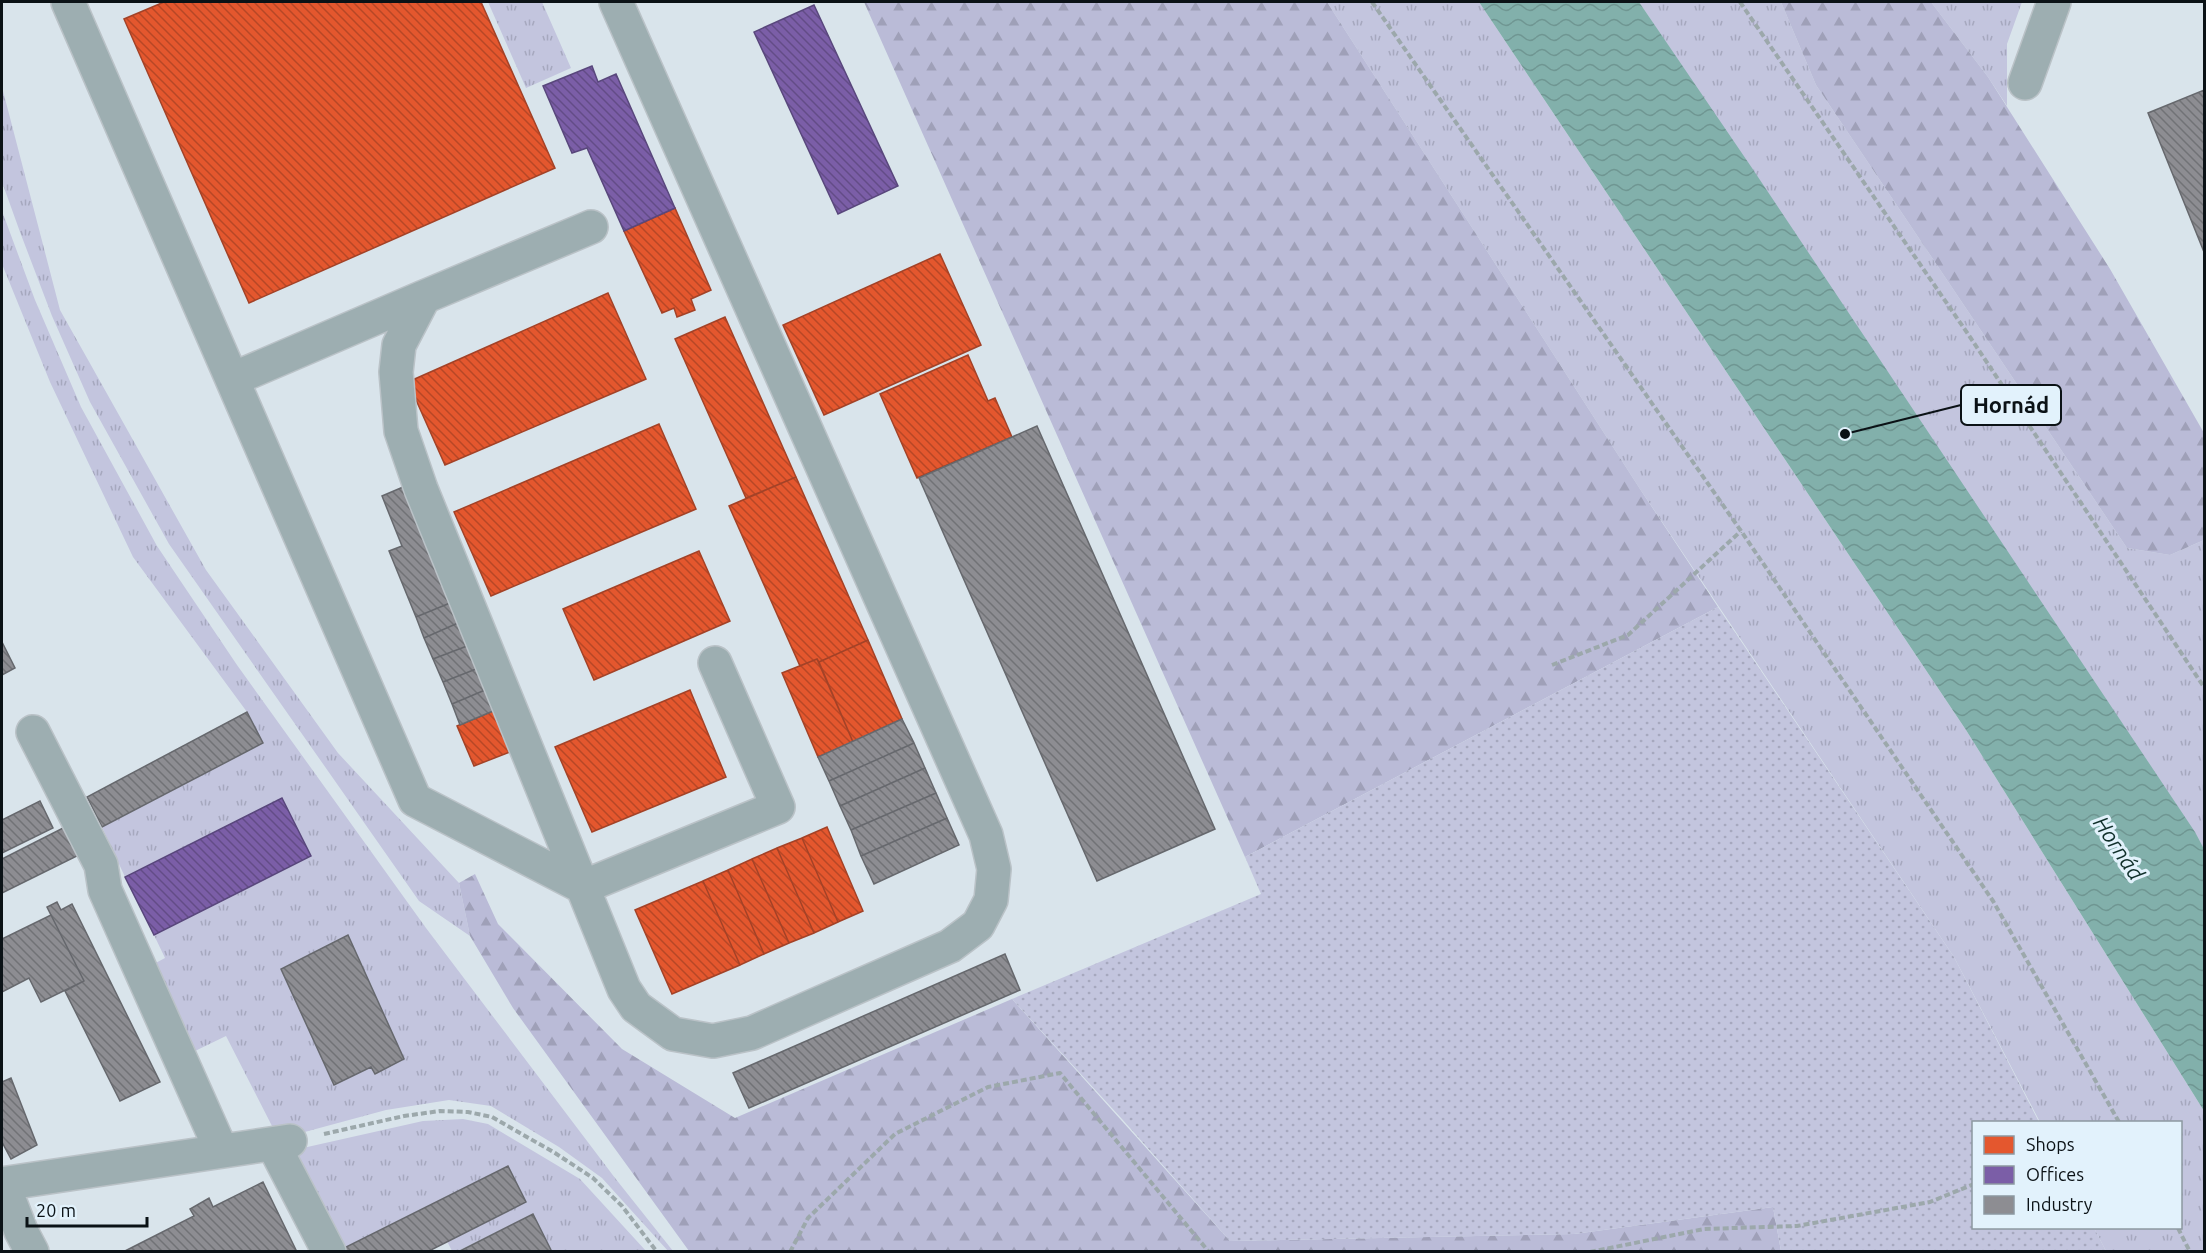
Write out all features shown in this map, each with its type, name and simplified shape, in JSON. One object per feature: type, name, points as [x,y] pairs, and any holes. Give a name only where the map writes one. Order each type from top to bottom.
[{"type":"lane","points":[[68,2],[415,800],[583,887],[778,807],[715,663]]},
{"type":"lane","points":[[424,297],[399,345],[396,372],[402,431],[421,489],[624,989],[636,1007],[673,1034],[713,1041],[752,1033],[950,946],[978,925],[991,900],[994,868],[986,835],[616,2]]},
{"type":"lane","points":[[2025,83],[2054,2]]},
{"type":"lane","points":[[232,379],[591,227]]},
{"type":"lane","points":[[33,732],[101,865],[105,890],[221,1150]]},
{"type":"lane","points":[[20,1245],[2,1184],[281,1142],[329,1251]]},
{"type":"path","points":[[1372,2],[1741,531],[1993,901],[2116,1121]]},
{"type":"path","points":[[1740,2],[1970,337],[2205,687]]},
{"type":"path","points":[[1552,665],[1628,635],[1741,531]]},
{"type":"path","points":[[790,1251],[808,1218],[895,1134],[988,1087],[1060,1073],[1209,1251]]},
{"type":"path","points":[[281,1142],[404,1116],[440,1111],[468,1112],[492,1117],[555,1153],[593,1179],[622,1206],[657,1251]]},
{"type":"path","points":[[1590,1251],[1704,1229],[1797,1226],[1930,1202],[1972,1185]]},
{"type":"path","points":[[2179,1229],[2190,1251]]},
{"type":"green space","points":[[488,2],[542,2],[571,68],[526,88]]},
{"type":"green space","points":[[864,2],[1327,2],[1718,607],[1245,857]]},
{"type":"green space","points":[[1327,2],[1479,2],[1966,730],[2204,1111],[2204,1251],[2106,1251],[2095,1229],[2182,1229],[2182,1121],[2039,1121],[1954,957],[1640,489]]},
{"type":"green space","points":[[1639,2],[1781,2],[1816,85],[2127,548],[2170,555],[2204,540],[2204,849]]},
{"type":"green space","points":[[1781,2],[1931,2],[1988,77],[2110,269],[2204,433],[2204,540],[2170,555],[2127,548],[1816,85]]},
{"type":"green space","points":[[1931,2],[2022,2],[2007,44],[2007,106],[1988,77]]},
{"type":"green space","points":[[2,87],[60,310],[206,570],[338,753],[459,883],[470,936],[419,901],[169,544],[90,402],[52,316],[2,182]]},
{"type":"green space","points":[[2,211],[35,300],[81,407],[157,546],[237,665],[426,928],[673,1251],[668,1251],[602,1178],[559,1147],[491,1106],[449,1100],[386,1110],[301,1133],[282,1132],[272,1126],[226,1036],[193,1052],[150,966],[165,958],[154,935],[310,856],[125,877],[102,827],[263,743],[247,712],[133,557],[50,382],[2,264]]},
{"type":"green space","points":[[1718,607],[1954,957],[2038,1121],[1972,1121],[1972,1229],[2095,1229],[2106,1251],[1781,1251],[1773,1207],[1574,1234],[1230,1241],[1012,999],[1261,894],[1245,857]]},
{"type":"green space","points":[[475,874],[498,924],[622,1049],[735,1118],[1012,999],[1230,1241],[1574,1234],[1773,1207],[1781,1251],[689,1251],[513,1008],[470,936],[459,883]]},
{"type":"green space","points":[[463,1119],[488,1124],[580,1179],[646,1251],[552,1251],[533,1214],[458,1251],[452,1251],[447,1241],[341,1251],[294,1150],[423,1121]]},
{"type":"water","points":[[1479,2],[1639,2],[2195,832],[2204,849],[2204,1111],[1966,730]]},
{"type":"building: Shops","points":[[164,2],[481,2],[555,168],[249,303],[124,19]]},
{"type":"building: Shops","points":[[675,208],[711,290],[691,299],[695,310],[677,317],[674,308],[662,313],[624,231]]},
{"type":"building: Shops","points":[[940,254],[981,345],[824,415],[783,325]]},
{"type":"building: Shops","points":[[608,293],[646,379],[445,465],[408,382]]},
{"type":"building: Shops","points":[[725,317],[796,477],[746,498],[675,339]]},
{"type":"building: Shops","points":[[968,355],[988,401],[995,398],[1012,437],[917,478],[880,394]]},
{"type":"building: Shops","points":[[659,424],[696,509],[491,596],[454,512]]},
{"type":"building: Shops","points":[[796,477],[868,640],[819,662],[817,659],[800,666],[729,506]]},
{"type":"building: Shops","points":[[699,551],[730,621],[594,680],[563,609]]},
{"type":"building: Shops","points":[[868,640],[902,719],[853,742],[819,662]]},
{"type":"building: Shops","points":[[817,659],[853,742],[818,757],[782,673]]},
{"type":"building: Shops","points":[[690,690],[726,777],[592,832],[555,747]]},
{"type":"building: Shops","points":[[493,711],[510,752],[474,766],[457,726]]},
{"type":"building: Shops","points":[[827,827],[863,911],[838,922],[802,838]]},
{"type":"building: Shops","points":[[802,838],[838,922],[814,933],[777,848]]},
{"type":"building: Shops","points":[[777,848],[814,933],[789,943],[752,859]]},
{"type":"building: Shops","points":[[752,859],[789,943],[764,954],[728,870]]},
{"type":"building: Shops","points":[[728,870],[764,954],[740,965],[703,881]]},
{"type":"building: Shops","points":[[703,881],[740,965],[672,994],[635,910]]},
{"type":"building: Offices","points":[[814,5],[898,186],[838,214],[754,32]]},
{"type":"building: Offices","points":[[592,66],[598,82],[616,74],[675,208],[624,231],[587,148],[572,153],[543,86]]},
{"type":"building: Offices","points":[[282,798],[311,856],[154,935],[125,877]]},
{"type":"building: Industry","points":[[2204,90],[2204,252],[2148,113]]},
{"type":"building: Industry","points":[[1037,426],[1215,829],[1097,881],[919,478]]},
{"type":"building: Industry","points":[[403,487],[450,603],[416,617],[389,551],[402,546],[382,496]]},
{"type":"building: Industry","points":[[450,603],[458,623],[424,638],[416,617]]},
{"type":"building: Industry","points":[[458,623],[467,646],[433,659],[424,638]]},
{"type":"building: Industry","points":[[2,642],[15,668],[2,675]]},
{"type":"building: Industry","points":[[467,646],[476,669],[443,682],[433,659]]},
{"type":"building: Industry","points":[[476,669],[485,690],[452,704],[443,682]]},
{"type":"building: Industry","points":[[485,690],[493,711],[460,725],[452,704]]},
{"type":"building: Industry","points":[[247,712],[263,743],[102,827],[87,797]]},
{"type":"building: Industry","points":[[902,719],[914,743],[829,781],[818,757]]},
{"type":"building: Industry","points":[[914,743],[925,768],[840,806],[829,781]]},
{"type":"building: Industry","points":[[925,768],[936,793],[851,830],[840,806]]},
{"type":"building: Industry","points":[[936,793],[947,818],[861,856],[851,830]]},
{"type":"building: Industry","points":[[40,801],[53,828],[2,853],[2,820]]},
{"type":"building: Industry","points":[[947,818],[959,845],[874,884],[861,856]]},
{"type":"building: Industry","points":[[69,825],[83,853],[2,893],[2,859]]},
{"type":"building: Industry","points":[[57,902],[61,910],[72,904],[160,1082],[120,1101],[65,991],[84,981],[47,907]]},
{"type":"building: Industry","points":[[51,915],[84,981],[41,1002],[29,978],[2,992],[2,939]]},
{"type":"building: Industry","points":[[348,935],[404,1059],[375,1074],[371,1067],[334,1085],[281,969]]},
{"type":"building: Industry","points":[[1005,954],[1020,990],[749,1108],[733,1073]]},
{"type":"building: Industry","points":[[11,1078],[37,1145],[11,1159],[2,1142],[2,1082]]},
{"type":"building: Industry","points":[[508,1166],[526,1202],[427,1252],[346,1252],[344,1248]]},
{"type":"building: Industry","points":[[263,1182],[296,1250],[293,1252],[123,1252],[194,1216],[190,1209],[209,1198],[213,1207]]},
{"type":"building: Industry","points":[[533,1214],[551,1250],[548,1252],[458,1252]]},
{"type":"place","name":"Hornád","points":[[1845,434]]}]
